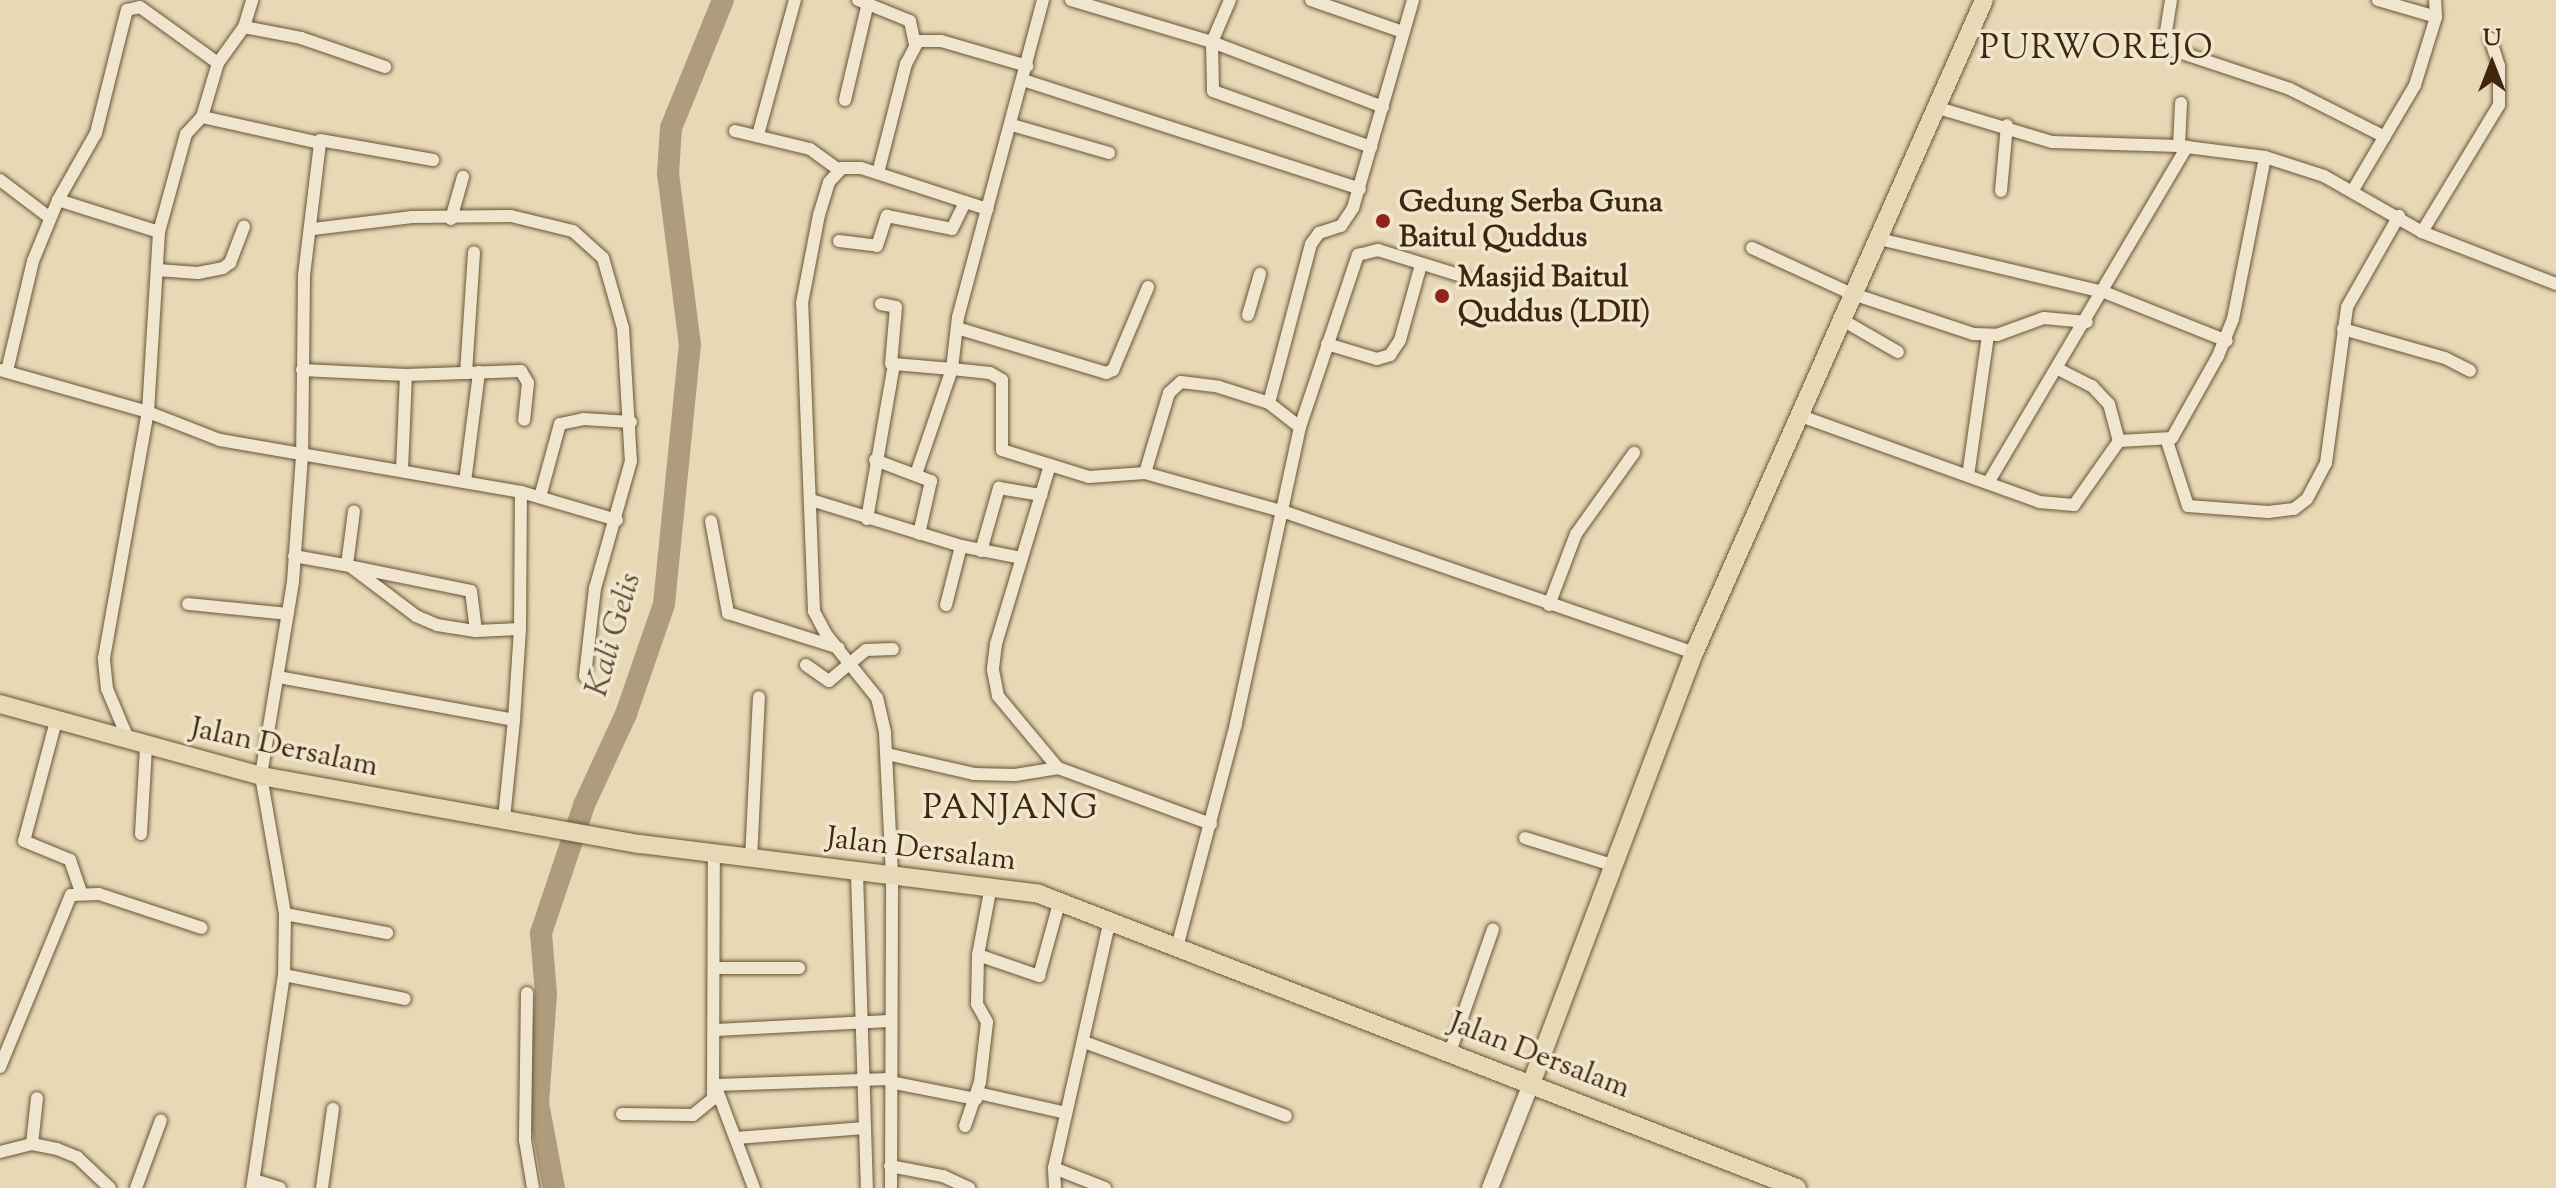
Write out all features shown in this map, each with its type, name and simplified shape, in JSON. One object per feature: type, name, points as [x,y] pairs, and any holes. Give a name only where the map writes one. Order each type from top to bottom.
[{"type":"main road","points":[[1490,1188],[1694,653],[1850,293],[1984,0]]},
{"type":"main road","name":"Jalan Dersalam","points":[[0,704],[138,746],[261,776],[640,844],[860,873],[991,886],[1060,900],[1797,1188]]},
{"type":"street","points":[[141,834],[138,746],[107,689],[104,658],[148,412],[159,232],[186,134],[202,117],[218,63],[244,27],[252,0]]},
{"type":"street","points":[[758,135],[795,0]]},
{"type":"street","points":[[916,474],[952,369],[957,328],[1043,0]]},
{"type":"street","points":[[1071,0],[1212,42],[1383,107]]},
{"type":"street","points":[[1230,0],[1212,42],[1213,91],[1371,147]]},
{"type":"street","points":[[1311,0],[1403,32]]},
{"type":"street","points":[[1269,403],[1313,238],[1343,225],[1360,189],[1413,0]]},
{"type":"street","points":[[2171,0],[2166,38],[2173,50],[2290,89],[2385,137]]},
{"type":"street","points":[[2378,0],[2436,17]]},
{"type":"street","points":[[2353,190],[2415,85],[2436,17],[2435,0]]},
{"type":"street","points":[[845,100],[863,2],[910,21],[915,44],[878,173]]},
{"type":"street","points":[[218,63],[141,4],[124,14],[96,133],[50,218],[23,293],[4,370],[148,412],[195,433],[302,456],[402,470],[521,492],[617,520]]},
{"type":"street","points":[[244,27],[301,38],[385,67]]},
{"type":"street","points":[[2422,232],[2499,105],[2499,66],[2490,38]]},
{"type":"street","points":[[915,44],[941,41],[1027,66]]},
{"type":"street","points":[[1023,80],[1360,189]]},
{"type":"street","points":[[1988,483],[2060,370],[2183,146],[2181,103]]},
{"type":"street","points":[[1935,107],[2007,125],[2052,142],[2183,146],[2265,157],[2353,190],[2422,232],[2556,284]]},
{"type":"street","points":[[202,117],[433,160]]},
{"type":"street","points":[[1012,125],[1109,153]]},
{"type":"street","points":[[2001,191],[2007,125]]},
{"type":"street","points":[[735,131],[810,149],[839,170]]},
{"type":"street","points":[[280,1188],[253,1184],[284,975],[285,914],[261,776],[288,614],[294,556],[302,456],[304,276],[313,229],[320,140]]},
{"type":"street","points":[[2265,157],[2227,341],[2167,441],[2188,506],[2268,512],[2301,505],[2314,492],[2326,463],[2343,329],[2351,297],[2399,216]]},
{"type":"street","points":[[891,1188],[886,1021],[890,876],[887,754],[877,698],[814,611],[802,303],[819,215],[829,182],[839,170],[853,167],[878,173],[987,209]]},
{"type":"street","points":[[451,219],[463,177]]},
{"type":"street","points":[[0,180],[50,218]]},
{"type":"street","points":[[58,200],[159,232]]},
{"type":"street","points":[[839,241],[877,246],[887,216],[952,229],[965,202]]},
{"type":"street","points":[[313,229],[412,217],[511,216],[551,222],[589,241],[603,258],[616,290],[631,422],[631,461],[617,520],[595,588],[585,676]]},
{"type":"street","points":[[157,270],[198,273],[223,268],[230,263],[244,227]]},
{"type":"street","points":[[1875,238],[2104,292],[2227,341]]},
{"type":"street","points":[[1752,248],[1850,293],[1988,336],[2039,319],[2087,322]]},
{"type":"street","points":[[1177,947],[1211,824],[1285,512],[1300,427],[1358,255],[1378,250],[1465,277]]},
{"type":"street","points":[[465,482],[473,373],[474,252]]},
{"type":"street","points":[[1327,344],[1377,359],[1390,355],[1400,340],[1421,265]]},
{"type":"street","points":[[1248,315],[1260,274]]},
{"type":"street","points":[[957,328],[1106,373],[1113,370],[1148,287]]},
{"type":"street","points":[[867,519],[891,364],[896,307],[881,304]]},
{"type":"street","points":[[1839,318],[1898,352]]},
{"type":"street","points":[[2343,329],[2445,358],[2470,371]]},
{"type":"street","points":[[1968,476],[1988,336]]},
{"type":"street","points":[[891,364],[999,377],[1004,389],[1001,449],[1017,458],[1095,478],[1145,473],[1285,512],[1694,653]]},
{"type":"street","points":[[302,370],[406,375],[524,373],[524,420]]},
{"type":"street","points":[[1798,415],[2039,502],[2071,506],[2083,498],[2119,441],[2109,404],[2092,386],[2060,370]]},
{"type":"street","points":[[402,470],[406,375]]},
{"type":"street","points":[[1145,473],[1169,393],[1179,382],[1195,381],[1269,403],[1300,427]]},
{"type":"street","points":[[540,497],[560,424],[583,419],[631,422]]},
{"type":"street","points":[[2119,441],[2167,441]]},
{"type":"street","points":[[1549,605],[1576,534],[1634,453]]},
{"type":"street","points":[[875,460],[931,481],[919,534]]},
{"type":"street","points":[[1050,465],[996,644],[993,681],[1002,705],[1058,768],[1211,824]]},
{"type":"street","points":[[981,551],[999,488],[1041,495]]},
{"type":"street","points":[[504,818],[520,629],[521,492]]},
{"type":"street","points":[[811,500],[961,546],[1021,558]]},
{"type":"street","points":[[348,566],[354,511]]},
{"type":"street","points":[[711,521],[728,613],[839,648]]},
{"type":"street","points":[[946,605],[961,546]]},
{"type":"street","points":[[294,556],[471,591],[476,631]]},
{"type":"street","points":[[348,566],[416,616],[476,631],[520,629]]},
{"type":"street","points":[[188,604],[288,614]]},
{"type":"street","points":[[806,665],[829,681],[853,665],[871,647],[893,649]]},
{"type":"street","points":[[278,677],[514,720]]},
{"type":"street","points":[[751,859],[759,697]]},
{"type":"street","points":[[56,721],[24,841],[70,860],[81,892]]},
{"type":"street","points":[[887,754],[974,774],[1015,775],[1058,768]]},
{"type":"street","points":[[1525,838],[1612,865]]},
{"type":"street","points":[[622,1114],[693,1115],[711,1104],[715,1085],[717,968],[714,854]]},
{"type":"street","points":[[860,873],[867,1188]]},
{"type":"street","points":[[965,1126],[977,1096],[987,1022],[977,1004],[978,955],[991,886]]},
{"type":"street","points":[[81,892],[202,928]]},
{"type":"street","points":[[0,1067],[66,902],[81,892]]},
{"type":"street","points":[[978,955],[1039,976],[1060,900]]},
{"type":"street","points":[[285,914],[387,933]]},
{"type":"street","points":[[1055,1188],[1054,1168],[1110,920]]},
{"type":"street","points":[[1450,1052],[1493,929]]},
{"type":"street","points":[[717,968],[799,968]]},
{"type":"street","points":[[284,975],[405,999]]},
{"type":"street","points":[[527,993],[525,1140],[533,1188]]},
{"type":"street","points":[[716,1030],[886,1021]]},
{"type":"street","points":[[1084,1042],[1286,1116]]},
{"type":"street","points":[[715,1085],[863,1079],[890,1081],[1066,1113]]},
{"type":"street","points":[[715,1085],[754,1188]]},
{"type":"street","points":[[32,1144],[37,1098]]},
{"type":"street","points":[[322,1188],[333,1109]]},
{"type":"street","points":[[136,1188],[161,1120]]},
{"type":"street","points":[[736,1138],[865,1128]]},
{"type":"street","points":[[0,1152],[32,1144],[77,1157],[98,1183],[110,1188]]},
{"type":"street","points":[[890,1166],[943,1176],[969,1188]]},
{"type":"street","points":[[1054,1168],[1105,1188]]},
{"type":"waterway","name":"Kali Gelis","points":[[554,1188],[538,1103],[546,994],[541,933],[584,805],[626,714],[664,604],[690,345],[668,174],[671,128],[723,0]]},
{"type":"place","name":"Gedung Serba Guna Baitul Quddus","points":[[1383,221]]},
{"type":"place","name":"Masjid Baitul Quddus (LDII)","points":[[1442,296]]},
{"type":"district","name":"PURWOREJO","points":[[2097,50]]},
{"type":"district","name":"PANJANG","points":[[1011,810]]}]
